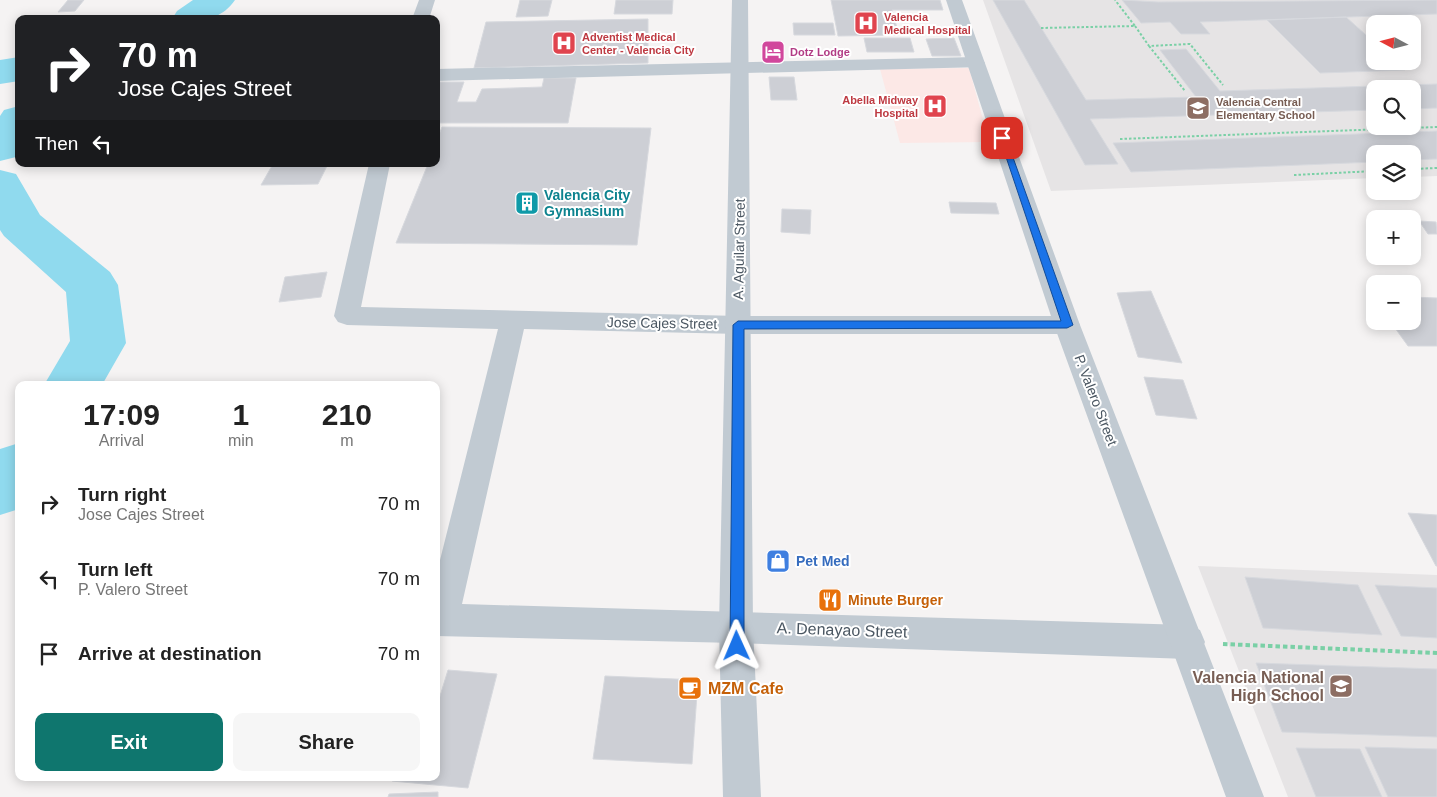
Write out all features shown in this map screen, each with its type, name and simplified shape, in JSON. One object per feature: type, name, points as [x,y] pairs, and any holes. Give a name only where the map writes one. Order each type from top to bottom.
[{"type":"street","points":[[421,15],[427,0]]},
{"type":"street","name":"A. Aguilar Street","points":[[740,0],[742,67],[736,627],[742,797]]},
{"type":"street","name":"P. Valero Street","points":[[954,0],[1067,325],[1245,797]]},
{"type":"street","points":[[440,75],[976,63]]},
{"type":"street","name":"Jose Cajes Street","points":[[378,167],[347,316],[738,325],[1067,325]]},
{"type":"street","points":[[440,616],[514,320]]},
{"type":"street","name":"A. Denayao Street","points":[[440,620],[736,627],[1188,642]]},
{"type":"path","points":[[1116,0],[1185,91]]},
{"type":"path","points":[[1041,28],[1135,26]]},
{"type":"path","points":[[1149,46],[1190,44],[1223,85]]},
{"type":"path","points":[[1120,139],[1437,127]]},
{"type":"path","points":[[1421,169],[1437,168]]},
{"type":"path","points":[[1294,175],[1366,171]]},
{"type":"path","points":[[1188,642],[1437,653]]},
{"type":"shaded area","name":"Valencia Central Elementary School","points":[[983,0],[1437,0],[1437,176],[1421,177],[1421,145],[1366,145],[1366,178],[1051,191]]},
{"type":"shaded area","name":"Abella Midway Hospital","points":[[969,68],[989,142],[900,143],[880,69]]},
{"type":"shaded area","name":"Valencia National High School","points":[[1198,566],[1437,575],[1437,797],[1288,797]]},
{"type":"building","points":[[68,0],[84,0],[75,11],[58,12]]},
{"type":"building","points":[[520,0],[552,0],[548,16],[516,17]]},
{"type":"building","points":[[616,0],[673,0],[672,14],[614,14]]},
{"type":"building","name":"Valencia Medical Hospital","points":[[831,0],[940,0],[943,10],[892,10],[899,35],[838,36]]},
{"type":"building","points":[[993,0],[1024,0],[1086,100],[1196,97],[1160,50],[1186,49],[1220,91],[1366,86],[1366,110],[1090,119],[1118,164],[1085,165]]},
{"type":"building","points":[[1122,0],[1158,2],[1437,0],[1437,14],[1200,22],[1210,34],[1181,34],[1170,22],[1141,23]]},
{"type":"building","points":[[1346,17],[1366,35],[1366,70],[1405,70],[1320,73],[1267,20]]},
{"type":"building","name":"Adventist Medical Center - Valencia City","points":[[648,19],[648,63],[474,68],[486,22]]},
{"type":"building","points":[[793,23],[833,23],[835,35],[794,35]]},
{"type":"building","points":[[864,38],[910,38],[914,52],[867,52]]},
{"type":"building","points":[[954,38],[961,56],[932,56],[926,39]]},
{"type":"building","points":[[769,77],[794,77],[797,100],[771,100]]},
{"type":"building","points":[[544,78],[576,78],[568,123],[440,123],[440,82],[464,82],[457,102],[476,102],[482,89],[542,87]]},
{"type":"building","points":[[1437,84],[1437,108],[1421,109],[1421,85]]},
{"type":"building","name":"Valencia City Gymnasium","points":[[442,127],[651,128],[637,245],[396,243],[427,167],[440,167],[440,132]]},
{"type":"building","points":[[1437,131],[1437,159],[1421,160],[1421,145],[1366,145],[1366,162],[1131,172],[1113,143],[1366,134],[1421,135],[1421,132]]},
{"type":"building","points":[[271,167],[326,167],[318,184],[261,185]]},
{"type":"building","points":[[949,202],[996,203],[999,214],[951,213]]},
{"type":"building","points":[[782,209],[811,210],[810,234],[781,232]]},
{"type":"building","points":[[1421,221],[1436,222],[1437,234],[1428,234]]},
{"type":"building","points":[[327,272],[321,297],[279,302],[285,277]]},
{"type":"building","points":[[1151,291],[1182,363],[1138,357],[1117,293]]},
{"type":"building","points":[[1421,297],[1437,298],[1437,346],[1408,346],[1396,330],[1421,330]]},
{"type":"building","points":[[1144,377],[1183,380],[1197,419],[1156,415]]},
{"type":"building","points":[[1408,513],[1437,515],[1437,566],[1436,566]]},
{"type":"building","points":[[1245,577],[1358,585],[1382,635],[1263,628]]},
{"type":"building","points":[[1375,585],[1437,588],[1437,638],[1401,636]]},
{"type":"building","points":[[1256,663],[1437,669],[1437,737],[1282,732]]},
{"type":"building","points":[[448,670],[497,674],[468,788],[392,781],[440,781],[440,696]]},
{"type":"building","points":[[605,676],[698,680],[692,764],[593,759]]},
{"type":"building","points":[[1365,747],[1437,749],[1437,797],[1388,797]]},
{"type":"building","points":[[1296,748],[1360,749],[1382,797],[1316,797]]},
{"type":"building","points":[[438,792],[438,797],[388,797],[389,794]]},
{"type":"waterway","points":[[196,15],[217,0]]},
{"type":"waterway","points":[[0,72],[15,70]]},
{"type":"waterway","points":[[0,148],[15,125]]},
{"type":"waterway","points":[[0,184],[21,225],[92,285],[98,343],[75,381]]},
{"type":"waterway","points":[[0,488],[15,473]]},
{"type":"place","name":"Valencia Medical Hospital","points":[[866,23]]},
{"type":"place","name":"Adventist Medical Center - Valencia City","points":[[564,43]]},
{"type":"place","name":"Dotz Lodge","points":[[773,52]]},
{"type":"place","name":"Abella Midway Hospital","points":[[935,106]]},
{"type":"place","name":"Valencia Central Elementary School","points":[[1198,108]]},
{"type":"place","name":"Valencia City Gymnasium","points":[[527,203]]},
{"type":"place","name":"Pet Med","points":[[778,561]]},
{"type":"place","name":"Minute Burger","points":[[830,600]]},
{"type":"place","name":"Valencia National High School","points":[[1341,686]]},
{"type":"place","name":"MZM Cafe","points":[[690,688]]},
{"type":"route","points":[[737,646],[738,325],[1067,325],[1002,138]]}]
